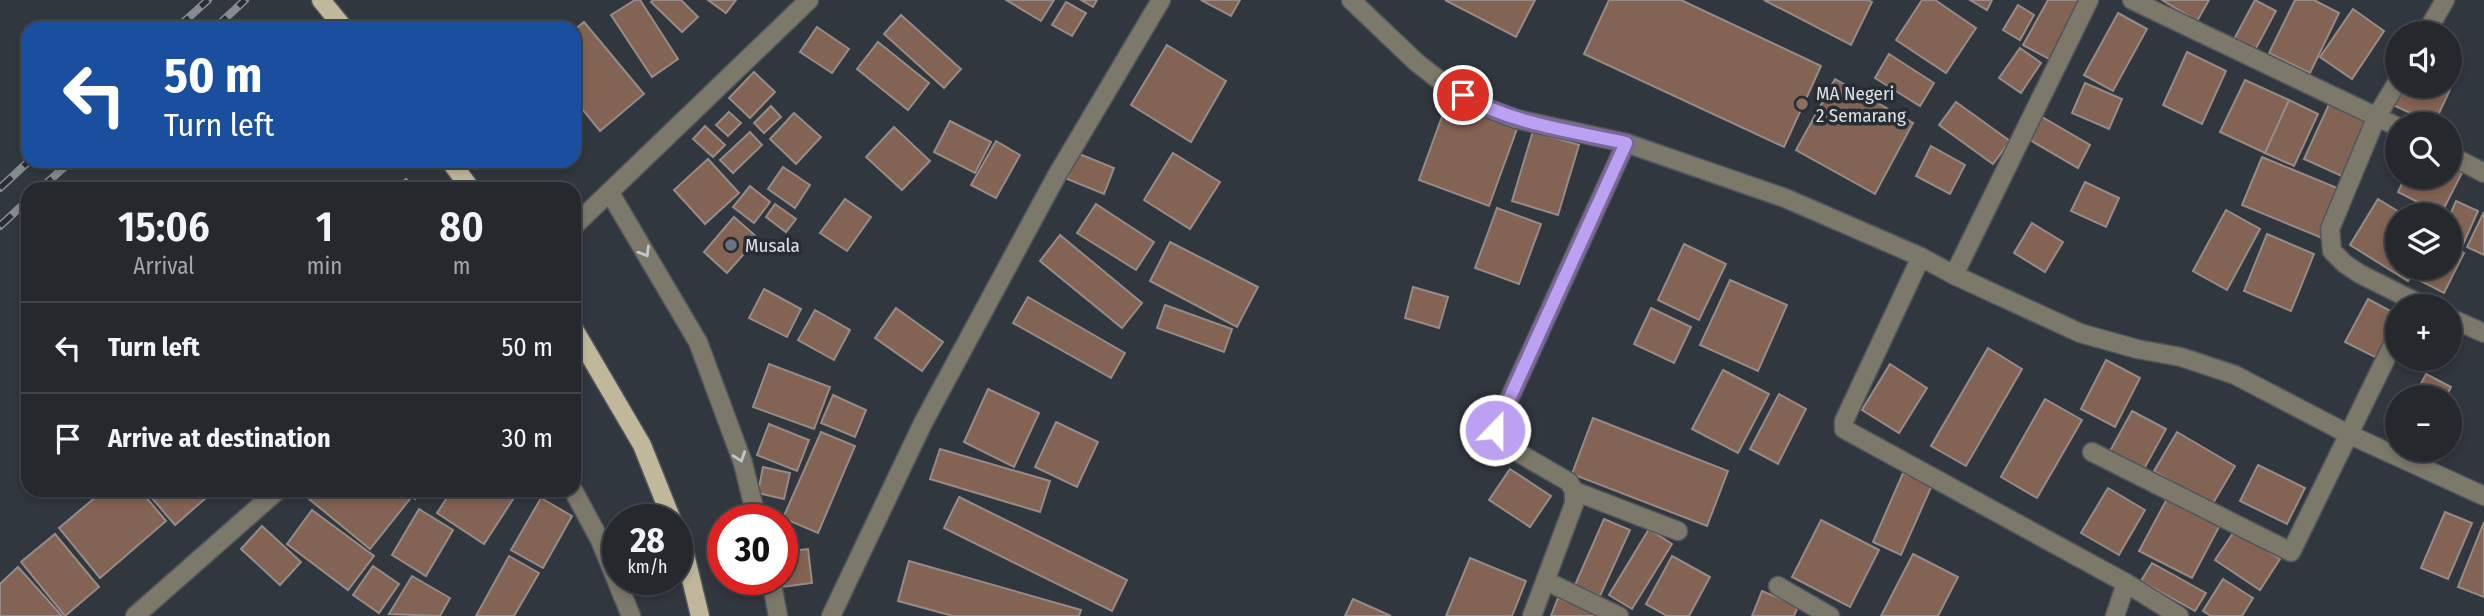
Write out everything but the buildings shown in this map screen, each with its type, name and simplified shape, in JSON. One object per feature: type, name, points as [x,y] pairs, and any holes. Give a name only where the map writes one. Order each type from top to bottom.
[{"type":"main road","points":[[321,0],[338,21]]},
{"type":"main road","points":[[581,341],[642,445],[666,504]]},
{"type":"main road","points":[[693,587],[700,616]]},
{"type":"street","points":[[581,220],[809,0]]},
{"type":"street","points":[[831,616],[923,423],[1057,175],[1161,0]]},
{"type":"street","points":[[1351,0],[1416,62],[1443,83],[1482,106],[1516,119],[1626,143],[1785,198],[1921,257],[2080,333],[2137,349],[2181,357],[2235,375],[2348,434],[2484,496]]},
{"type":"street","points":[[1954,275],[2089,0]]},
{"type":"street","points":[[2132,0],[2385,120]]},
{"type":"street","points":[[2433,21],[2445,0]]},
{"type":"street","points":[[2388,98],[2377,116],[2330,229],[2332,251],[2345,264],[2396,294]]},
{"type":"street","points":[[1532,616],[1574,504],[1574,491],[1569,482],[1498,441],[1495,430],[1626,143]]},
{"type":"street","points":[[2462,161],[2484,173]]},
{"type":"street","points":[[610,193],[698,342],[743,463],[753,504]]},
{"type":"street","points":[[1921,257],[1844,421],[1844,429],[2126,583],[2179,616]]},
{"type":"street","points":[[2462,323],[2484,333]]},
{"type":"street","points":[[2092,452],[2291,552],[2385,360]]},
{"type":"street","points":[[1574,491],[1678,531]]},
{"type":"street","points":[[135,616],[270,497]]},
{"type":"street","points":[[577,497],[600,540],[631,616]]},
{"type":"street","points":[[1546,581],[1619,616]]},
{"type":"street","points":[[2115,616],[2126,583]]},
{"type":"street","points":[[1778,586],[1830,616]]},
{"type":"street","points":[[774,595],[778,616]]},
{"type":"railway","points":[[185,21],[208,0]]},
{"type":"railway","points":[[222,21],[245,0]]},
{"type":"railway","points":[[0,188],[21,168]]},
{"type":"railway","points":[[48,182],[63,168]]},
{"type":"railway","points":[[0,226],[21,206]]},
{"type":"place","name":"MA Negeri 2 Semarang","points":[[1802,104]]},
{"type":"place","name":"Musala","points":[[731,245]]},
{"type":"route","points":[[1463,95],[1482,106],[1516,119],[1626,143],[1495,430]]}]
